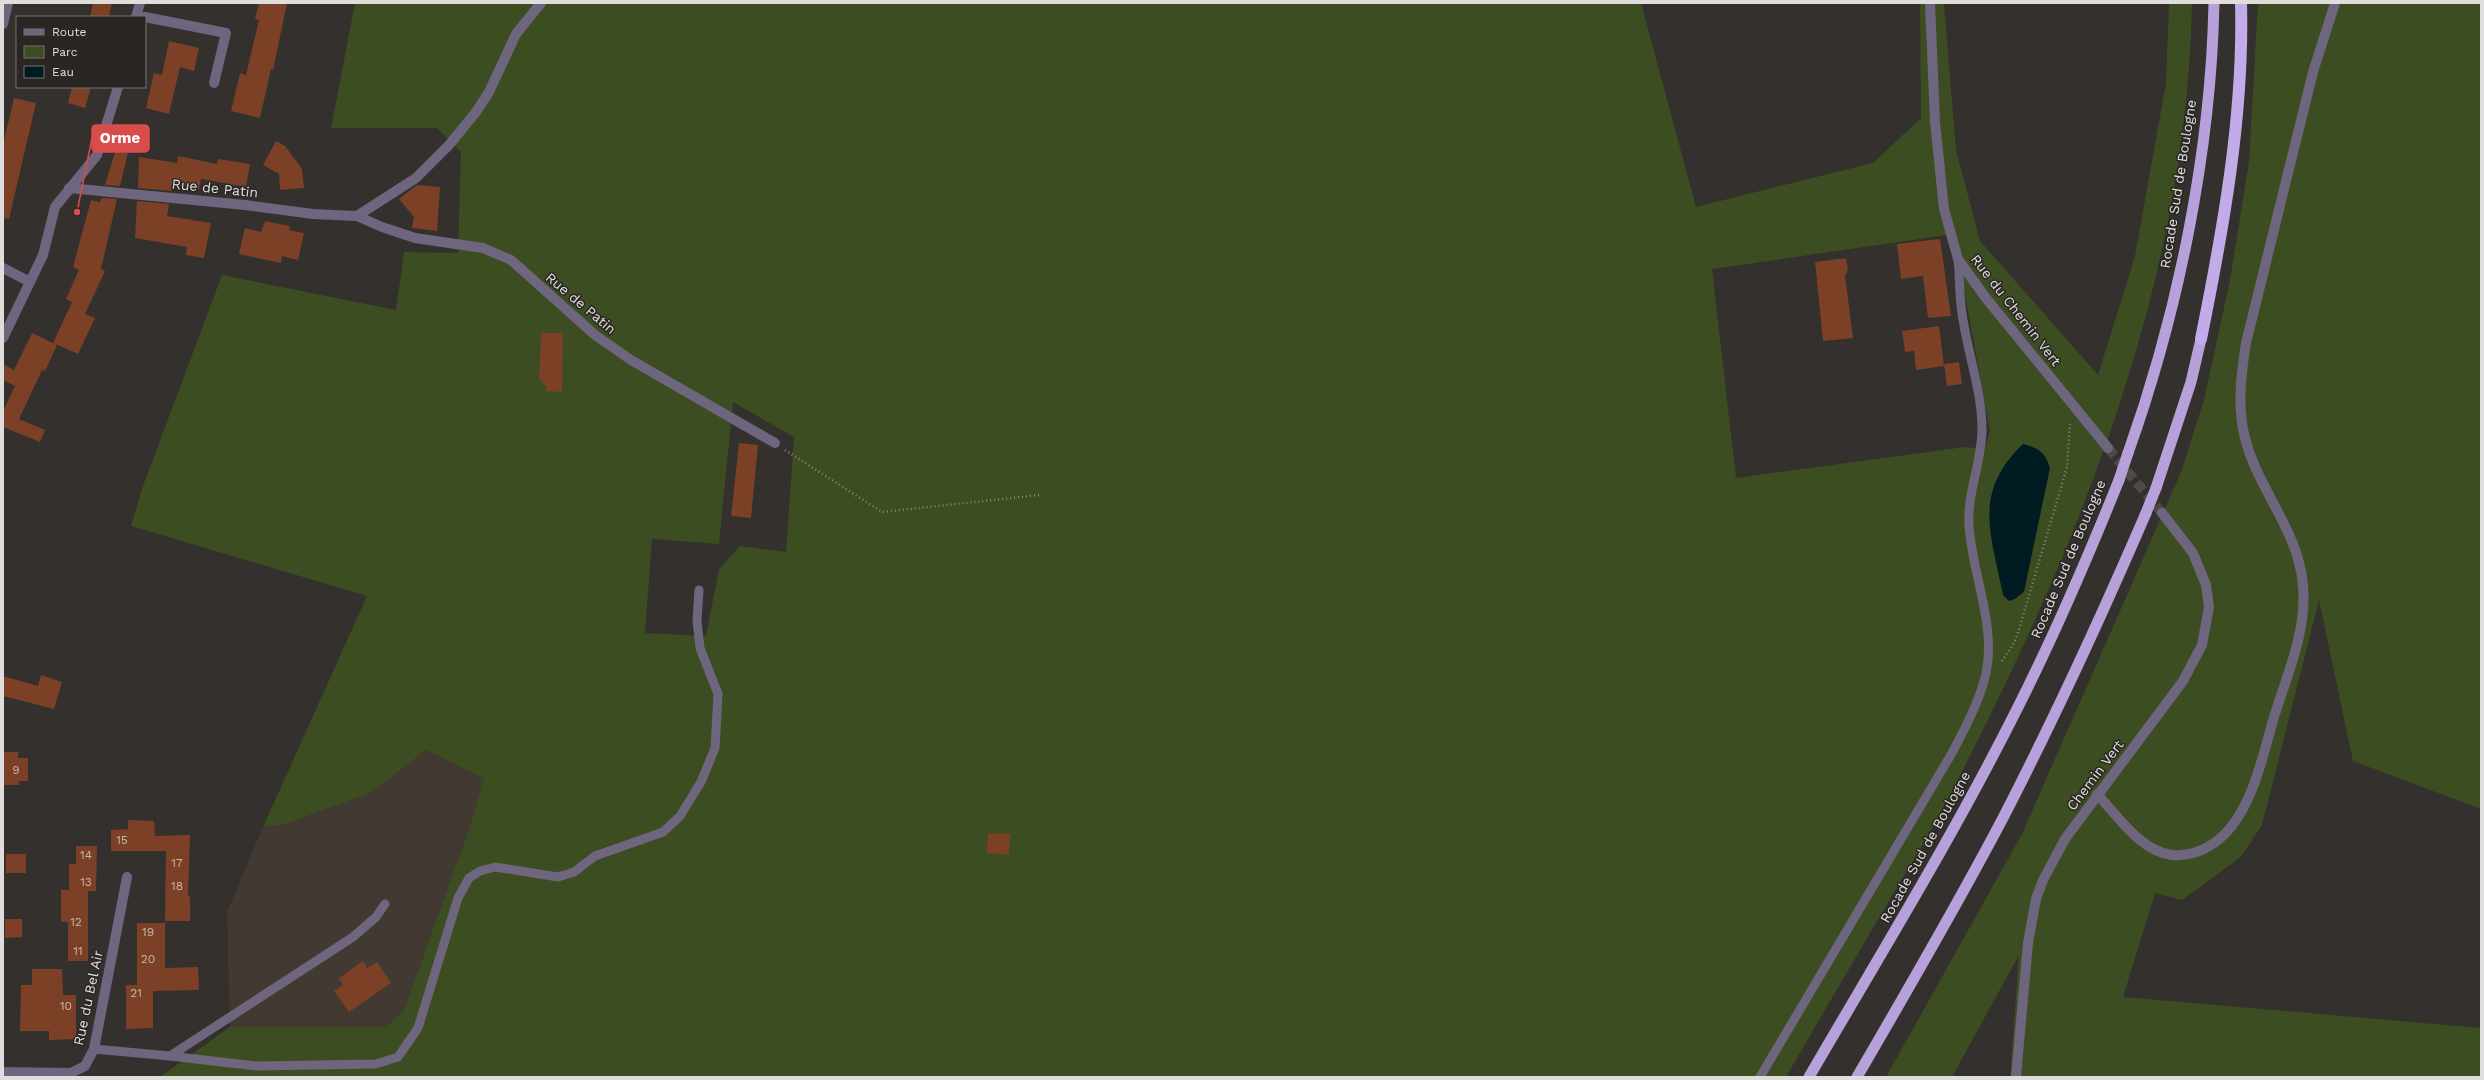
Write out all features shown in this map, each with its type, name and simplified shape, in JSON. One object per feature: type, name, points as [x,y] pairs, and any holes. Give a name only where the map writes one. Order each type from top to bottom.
[{"type":"highway","name":"Rocade Sud de Boulogne","points":[[1808,1077],[1920,888],[1997,747],[2074,588],[2119,480],[2160,352],[2189,228],[2208,88],[2214,3]]},
{"type":"highway","points":[[1857,1077],[1968,883],[2004,816],[2093,633],[2156,488],[2191,382],[2201,339],[2231,160],[2241,50],[2241,3]]},
{"type":"street","points":[[3,24],[8,3]]},
{"type":"street","points":[[140,3],[140,16]]},
{"type":"street","points":[[357,216],[416,178],[449,145],[476,112],[489,92],[516,34],[541,3]]},
{"type":"street","name":"Rue du Chemin Vert","points":[[1930,3],[1934,122],[1944,209],[1958,259],[1985,297],[2108,448]]},
{"type":"street","points":[[2097,794],[2141,840],[2153,849],[2170,855],[2188,855],[2215,842],[2234,822],[2253,785],[2294,656],[2304,615],[2302,574],[2287,528],[2262,479],[2245,439],[2241,416],[2242,371],[2246,344],[2313,72],[2335,3]]},
{"type":"street","points":[[146,18],[226,33],[214,83]]},
{"type":"street","points":[[3,338],[44,251],[55,207],[97,155],[118,88]]},
{"type":"street","name":"Rue de Patin","points":[[69,188],[245,205],[313,214],[357,216],[382,227],[415,238],[483,248],[500,254],[511,260],[595,335],[613,348],[775,443]]},
{"type":"street","points":[[3,268],[30,282]]},
{"type":"street","name":"Chemin Vert","points":[[2016,1077],[2028,942],[2036,899],[2053,858],[2097,794],[2183,681],[2195,662],[2208,625],[2209,607],[2206,585],[2201,568],[2181,535],[2162,513]]},
{"type":"street","name":"Rue du Bel Air","points":[[3,1072],[70,1073],[84,1066],[94,1049],[127,877]]},
{"type":"lane","points":[[1760,1077],[1952,753],[1970,717],[1984,680],[1988,644],[1984,607],[1973,557],[1969,514],[1981,448],[1982,412],[1962,313],[1958,259]]},
{"type":"lane","points":[[94,1049],[256,1066],[376,1064],[398,1057],[418,1028],[458,898],[469,878],[480,871],[495,867],[558,877],[574,872],[594,856],[663,832],[680,816],[701,782],[715,748],[718,694],[700,648],[696,621],[699,590]]},
{"type":"lane","points":[[170,1056],[353,937],[376,917],[385,904]]},
{"type":"path","points":[[1984,680],[2003,659],[2018,633],[2068,467],[2071,402]]},
{"type":"path","points":[[775,443],[882,512],[1039,495]]},
{"type":"shaded area","points":[[426,750],[484,779],[466,838],[403,1012],[385,1027],[230,1027],[227,912],[263,827],[285,824],[371,793]]},
{"type":"green space","points":[[355,3],[1641,3],[1696,207],[1873,163],[1921,118],[1920,3],[1944,3],[1956,150],[1980,241],[2098,375],[2135,256],[2166,83],[2169,3],[2192,3],[2185,110],[2169,215],[2145,318],[2114,420],[2077,520],[2036,619],[1942,810],[1786,1077],[160,1077],[230,1027],[385,1027],[403,1012],[466,838],[484,779],[426,750],[371,793],[285,824],[263,827],[367,596],[131,526],[143,486],[222,275],[396,310],[404,252],[458,253],[461,152],[437,128],[331,128]],"holes":[[[1954,234],[1990,431],[1985,449],[1965,447],[1736,478],[1712,269]],[[733,402],[794,437],[786,552],[740,546],[719,569],[706,636],[645,633],[652,539],[719,544]]]},
{"type":"green space","points":[[2258,3],[2481,3],[2481,809],[2353,761],[2319,600],[2262,825],[2241,857],[2182,900],[2155,893],[2123,997],[2481,1028],[2481,1077],[2010,1077],[2019,955],[1952,1077],[1886,1077],[2022,834],[2181,472],[2204,400],[2230,280],[2249,162]]},
{"type":"water","points":[[2023,444],[2033,447],[2041,452],[2046,458],[2050,468],[2024,592],[2015,599],[2009,601],[2003,595],[1994,553],[1989,515],[1991,497],[1997,480],[2007,462]]},
{"type":"building","points":[[93,3],[112,3],[109,16],[90,16]]},
{"type":"building","points":[[259,3],[287,3],[273,70],[271,69],[260,118],[231,111],[240,73],[246,75],[259,20],[255,19]]},
{"type":"building","points":[[169,41],[199,48],[194,71],[180,67],[169,114],[146,108],[154,73],[162,75]]},
{"type":"building","points":[[72,88],[91,88],[85,108],[68,103]]},
{"type":"building","points":[[14,98],[36,103],[9,219],[3,218],[3,145]]},
{"type":"building","points":[[122,129],[133,132],[120,186],[105,185]]},
{"type":"building","points":[[276,141],[285,146],[302,169],[304,188],[280,190],[279,174],[263,165]]},
{"type":"building","points":[[178,156],[217,164],[218,159],[250,164],[246,187],[201,179],[199,189],[173,184],[172,191],[138,188],[139,157],[177,163]]},
{"type":"building","points":[[417,185],[440,187],[437,231],[412,228],[414,217],[399,199]]},
{"type":"building","points":[[101,198],[117,199],[101,269],[105,271],[85,314],[95,318],[78,354],[53,343],[72,302],[66,299],[79,270],[73,267],[91,200],[100,202]]},
{"type":"building","points":[[137,201],[169,204],[167,216],[211,223],[204,258],[186,255],[187,247],[135,238]]},
{"type":"building","points":[[265,221],[290,226],[289,230],[304,233],[298,260],[282,256],[281,263],[239,254],[245,228],[261,232]]},
{"type":"building","points":[[1940,239],[1951,316],[1928,318],[1923,276],[1901,279],[1897,244]]},
{"type":"building","points":[[1846,258],[1848,270],[1845,276],[1853,338],[1823,341],[1815,262]]},
{"type":"building","points":[[1939,326],[1944,366],[1916,370],[1914,351],[1905,352],[1902,331]]},
{"type":"building","points":[[32,333],[57,345],[45,371],[42,370],[19,419],[45,430],[40,442],[3,427],[3,411],[15,386],[3,380],[3,364],[14,370]]},
{"type":"building","points":[[541,333],[563,333],[562,392],[546,391],[546,385],[543,385],[542,380],[539,380]]},
{"type":"building","points":[[1959,362],[1962,384],[1947,386],[1944,364]]},
{"type":"building","points":[[739,443],[758,445],[751,518],[731,516]]},
{"type":"building","points":[[41,675],[62,682],[54,709],[3,696],[3,676],[38,686]]},
{"type":"building","points":[[3,752],[18,752],[18,758],[28,758],[28,781],[19,781],[19,785],[3,785]]},
{"type":"building","points":[[128,820],[154,821],[155,836],[190,835],[188,897],[190,896],[190,921],[165,921],[166,851],[111,851],[111,830],[128,829]]},
{"type":"building","points":[[988,833],[1010,834],[1009,855],[987,853]]},
{"type":"building","points":[[76,846],[97,846],[96,891],[88,891],[88,961],[68,961],[68,922],[61,922],[61,890],[69,890],[69,864],[76,864]]},
{"type":"building","points":[[6,854],[26,854],[26,873],[6,873]]},
{"type":"building","points":[[5,919],[22,919],[22,937],[5,938]]},
{"type":"building","points":[[137,923],[165,923],[165,968],[198,967],[199,990],[153,991],[153,1028],[126,1029],[126,985],[137,985]]},
{"type":"building","points":[[363,961],[367,968],[377,962],[391,983],[349,1012],[334,991],[343,985],[339,978]]},
{"type":"building","points":[[32,969],[62,969],[63,995],[76,995],[76,1039],[49,1040],[49,1031],[20,1031],[21,985],[32,985]]},
{"type":"tunnel","points":[[2108,448],[2162,513]]},
{"type":"place","name":"Orme","points":[[77,212]]}]
